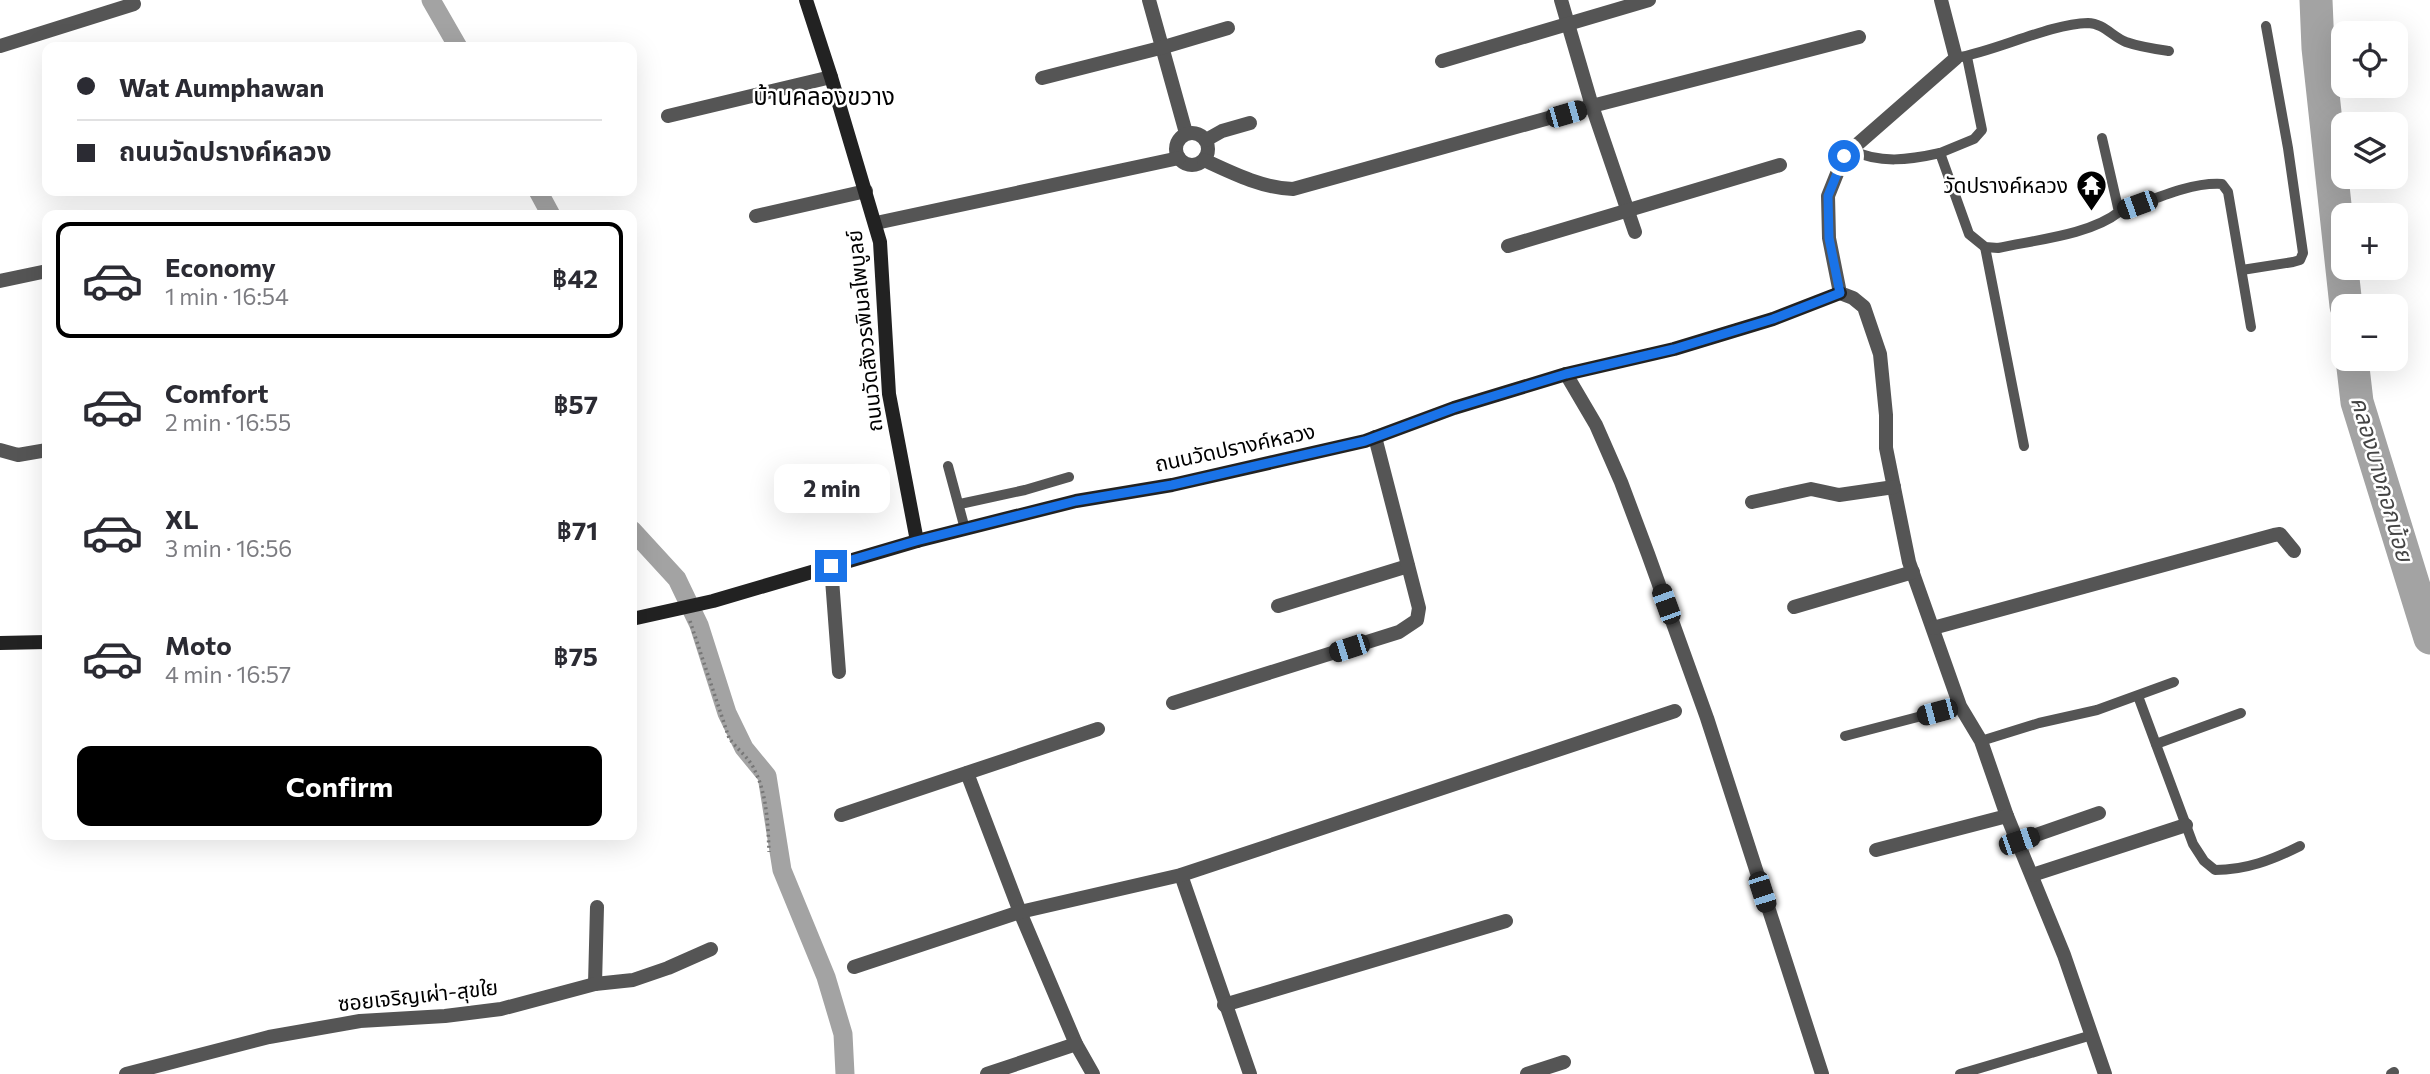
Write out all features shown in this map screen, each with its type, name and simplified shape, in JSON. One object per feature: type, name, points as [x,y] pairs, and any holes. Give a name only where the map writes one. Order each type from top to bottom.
[{"type":"street","name":"ถนนวัดสังวรพิมลไพบูลย์","points":[[806,0],[880,242],[889,394],[916,541]]},
{"type":"street","points":[[1149,0],[1186,133]]},
{"type":"street","points":[[1561,0],[1592,106],[1635,232]]},
{"type":"street","points":[[1442,61],[1649,0]]},
{"type":"street","points":[[1941,0],[1961,57],[1844,156],[1828,196],[1829,238],[1840,293],[1853,298],[1864,307],[1880,354],[1886,447],[1913,572],[1960,706],[1981,741],[2007,816],[2064,955],[2105,1074]]},
{"type":"street","points":[[0,46],[134,4]]},
{"type":"street","points":[[1042,78],[1164,47],[1228,27]]},
{"type":"street","points":[[1204,160],[1245,179],[1293,189],[1592,106],[1859,37]]},
{"type":"street","points":[[668,116],[831,77]]},
{"type":"street","points":[[1206,139],[1250,123]]},
{"type":"street","points":[[1178,158],[1176,144],[1186,133],[1194,132],[1206,139]]},
{"type":"street","points":[[876,223],[1178,158],[1191,165],[1204,160],[1208,154],[1206,139]]},
{"type":"street","points":[[1508,246],[1780,165]]},
{"type":"street","points":[[756,216],[866,191]]},
{"type":"street","points":[[0,281],[42,272]]},
{"type":"street","name":"ถนนวัดปรางค์หลวง","points":[[637,618],[680,610],[916,541],[1076,501],[1172,485],[1375,437],[1454,408],[1566,374],[1674,349],[1773,319],[1840,293]]},
{"type":"street","points":[[1566,374],[1596,425],[1648,554],[1707,718],[1822,1074]]},
{"type":"street","points":[[1173,703],[1399,632],[1418,620],[1419,608],[1375,437]]},
{"type":"street","points":[[0,450],[18,455],[42,451]]},
{"type":"street","points":[[1752,502],[1811,489],[1839,495],[1894,487]]},
{"type":"street","points":[[1933,628],[2274,534],[2284,537],[2294,551]]},
{"type":"street","points":[[831,566],[839,672]]},
{"type":"street","points":[[1278,606],[1408,566]]},
{"type":"street","points":[[1794,607],[1913,572]]},
{"type":"street","points":[[0,643],[42,642]]},
{"type":"street","points":[[854,967],[1020,912],[1181,875],[1675,710]]},
{"type":"street","points":[[841,815],[1098,729]]},
{"type":"street","points":[[967,774],[1020,912],[1076,1044],[1093,1074]]},
{"type":"street","points":[[2019,841],[2099,813]]},
{"type":"street","points":[[1876,850],[2007,816]]},
{"type":"street","points":[[2032,875],[2186,825]]},
{"type":"street","points":[[1181,875],[1250,1074]]},
{"type":"street","points":[[595,984],[597,907]]},
{"type":"street","points":[[1224,1005],[1506,921]]},
{"type":"street","name":"ซอยเจริญเผ่า-สุขใย","points":[[126,1074],[269,1037],[360,1021],[446,1016],[501,1009],[595,984],[633,980],[711,949]]},
{"type":"street","points":[[987,1074],[1076,1044]]},
{"type":"street","points":[[1527,1074],[1564,1062]]},
{"type":"lane","points":[[1851,150],[1868,158],[1919,158],[1940,153],[1974,139],[1981,133],[1982,125],[1961,57],[2088,23],[2100,25],[2115,37],[2129,43],[2169,51]]},
{"type":"lane","points":[[2242,270],[2300,260],[2303,253],[2290,160],[2266,26]]},
{"type":"lane","points":[[2102,138],[2119,212]]},
{"type":"lane","points":[[1940,153],[1969,234],[1985,247],[1998,248],[2074,231],[2191,187],[2222,184],[2228,192],[2251,327]]},
{"type":"lane","points":[[1985,247],[2024,446]]},
{"type":"lane","points":[[948,466],[965,529]]},
{"type":"lane","points":[[960,503],[1025,490],[1069,477]]},
{"type":"lane","points":[[1981,741],[2039,723],[2097,710],[2174,682]]},
{"type":"lane","points":[[2138,696],[2193,844],[2204,861],[2215,870],[2236,870],[2276,858],[2300,846]]},
{"type":"lane","points":[[1845,736],[1960,706]]},
{"type":"lane","points":[[2156,744],[2241,713]]},
{"type":"lane","points":[[1960,1074],[2092,1035]]},
{"type":"path","points":[[680,610],[680,620],[688,617],[729,738],[754,766],[766,813],[769,852]]},
{"type":"waterway","points":[[431,0],[455,42]]},
{"type":"waterway","name":"คลองบางกอกน้อย","points":[[2316,0],[2318,48],[2345,294]]},
{"type":"waterway","points":[[541,196],[548,210]]},
{"type":"waterway","name":"คลองบางกอกน้อย","points":[[2353,371],[2357,402],[2430,638]]},
{"type":"waterway","points":[[637,535],[677,579],[699,625],[727,713],[744,748],[767,776],[782,870],[826,977],[843,1034],[845,1074]]},
{"type":"place","name":"วัดปรางค์หลวง","points":[[2091,213]]},
{"type":"district","name":"บ้านคลองขวาง","points":[[824,97]]},
{"type":"route","points":[[831,566],[916,541],[1076,501],[1172,485],[1365,441],[1454,408],[1566,374],[1674,349],[1773,319],[1840,293],[1829,238],[1828,196],[1844,156]]}]
